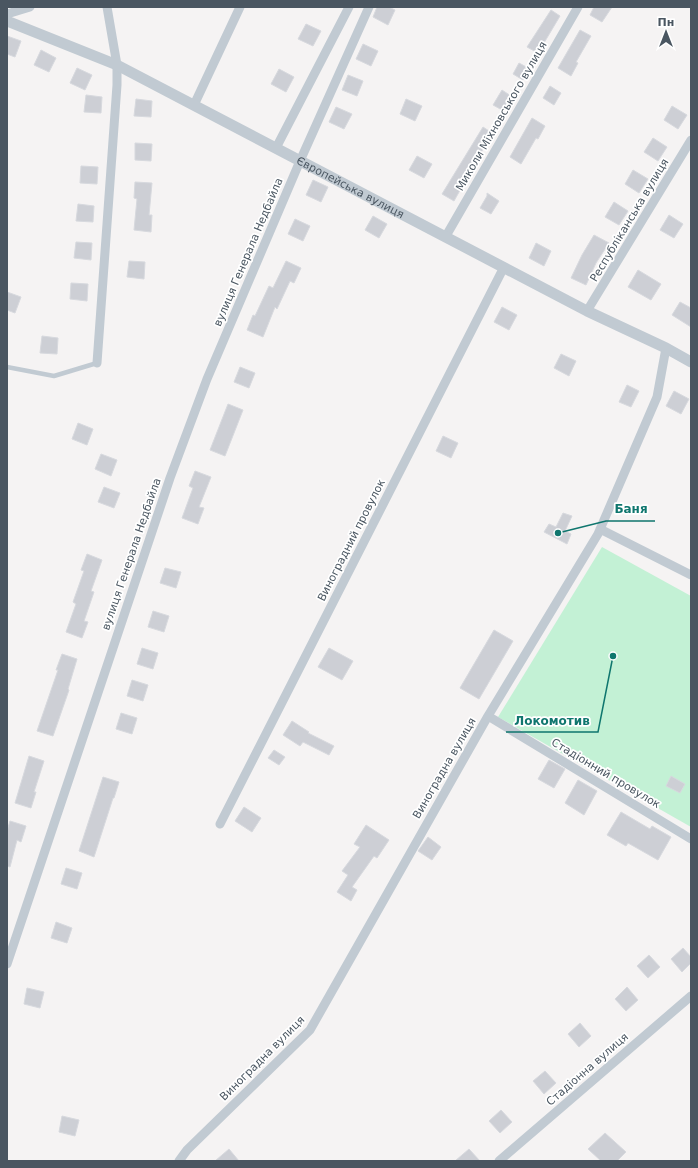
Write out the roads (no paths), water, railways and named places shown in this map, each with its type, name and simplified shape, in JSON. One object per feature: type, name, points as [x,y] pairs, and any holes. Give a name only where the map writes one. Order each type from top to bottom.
[{"type":"street","points":[[7,14],[30,7]]},
{"type":"street","points":[[97,363],[117,65],[107,7]]},
{"type":"street","points":[[194,105],[240,7]]},
{"type":"street","points":[[276,148],[350,7]]},
{"type":"street","name":"вулиця Генерала Недбайла","points":[[7,964],[170,478],[207,379],[300,161],[369,7]]},
{"type":"street","name":"Миколи Міхновського вулиця","points":[[446,236],[578,7]]},
{"type":"street","name":"Європейська вулиця","points":[[7,21],[117,65],[588,311],[666,348],[691,362]]},
{"type":"street","name":"Республіканська вулиця","points":[[588,311],[691,140]]},
{"type":"street","name":"Виноградний провулок","points":[[220,824],[504,267]]},
{"type":"street","name":"Виноградна вулиця","points":[[180,1161],[186,1150],[310,1030],[488,716],[600,529],[657,397],[666,348]]},
{"type":"street","points":[[600,529],[691,575]]},
{"type":"street","name":"Стадіонний провулок","points":[[488,716],[691,839]]},
{"type":"street","name":"Стадіонна вулиця","points":[[499,1161],[691,996]]},
{"type":"lane","points":[[7,367],[54,376],[97,363]]},
{"type":"place","name":"Баня","points":[[558,533]]},
{"type":"place","name":"Локомотив","points":[[613,656]]}]
